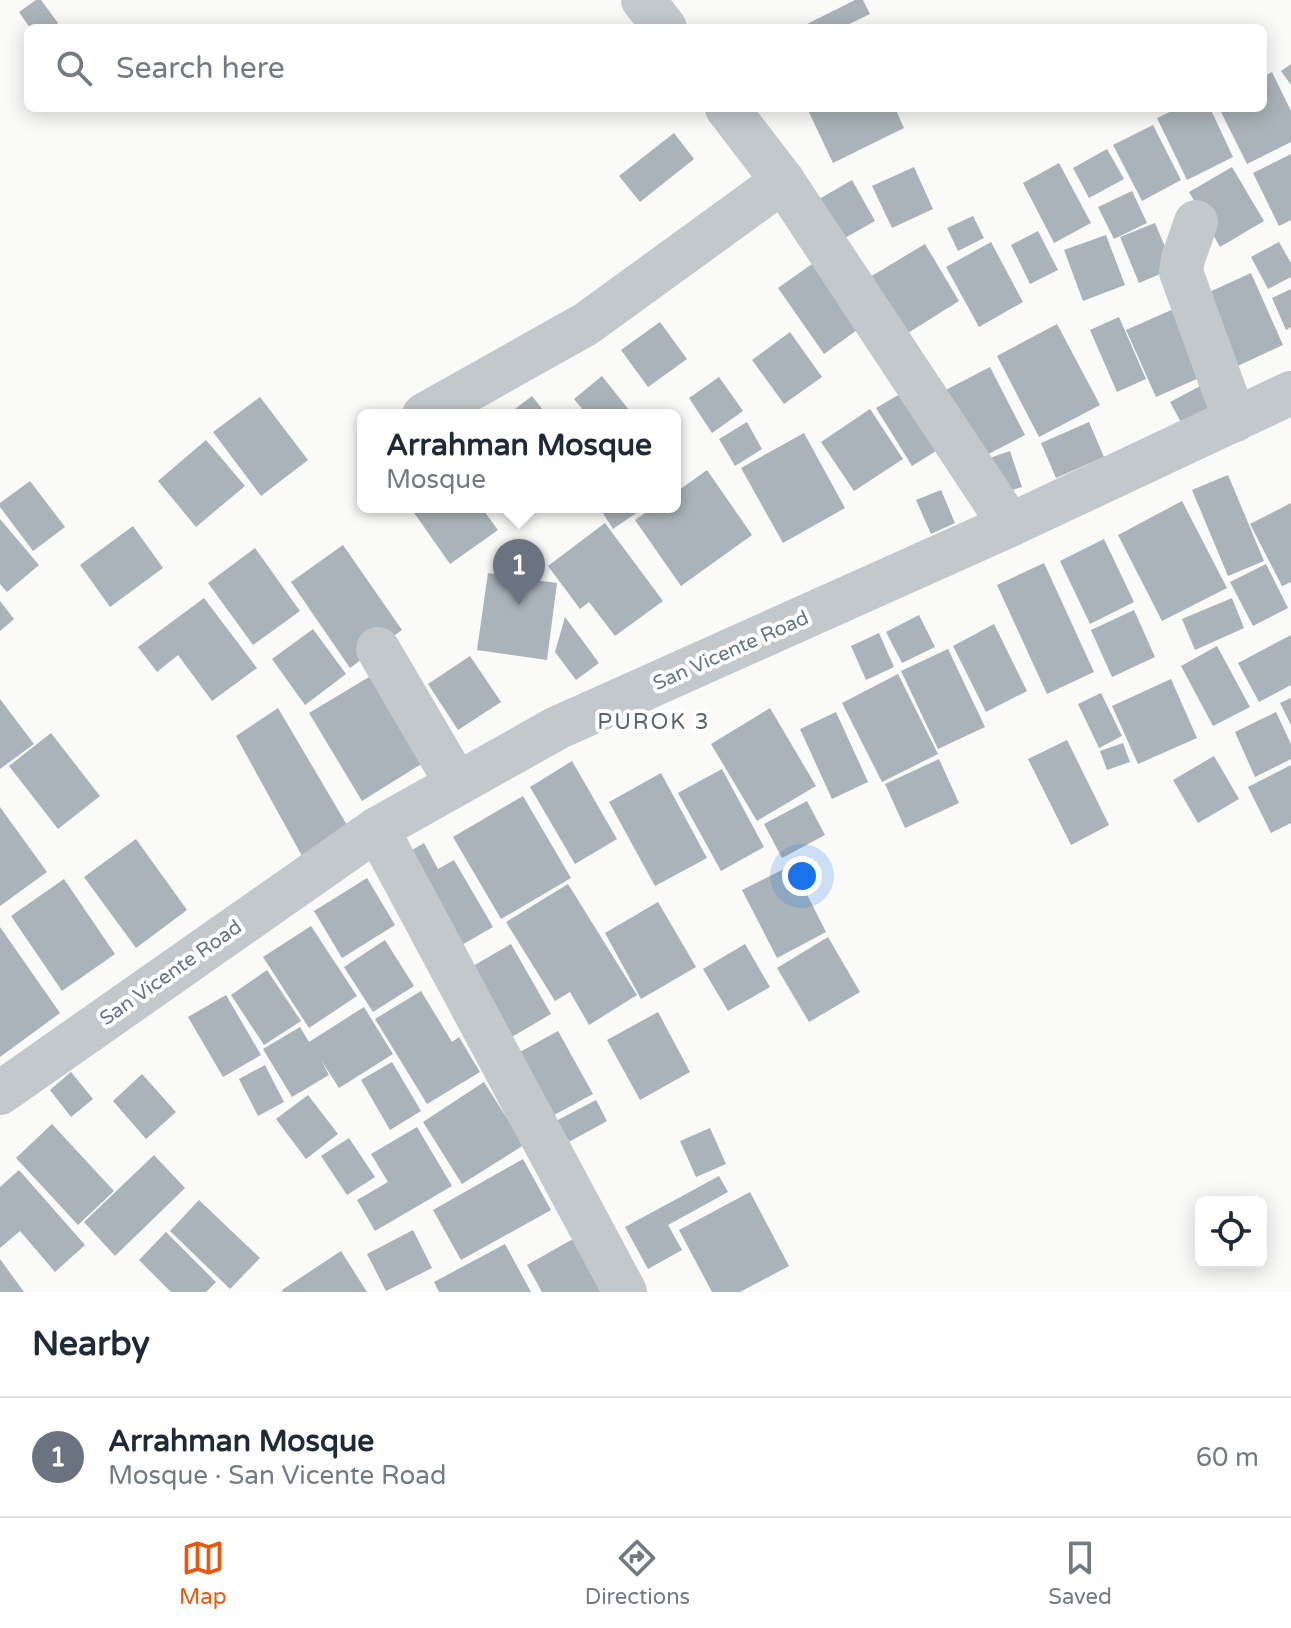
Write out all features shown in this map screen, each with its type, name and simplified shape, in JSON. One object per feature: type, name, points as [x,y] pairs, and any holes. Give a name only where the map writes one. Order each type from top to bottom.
[{"type":"street","points":[[643,0],[662,24]]},
{"type":"street","points":[[730,112],[783,181],[1010,525]]},
{"type":"street","points":[[435,409],[586,324],[783,181]]},
{"type":"street","points":[[1196,222],[1181,272],[1235,420]]},
{"type":"street","name":"San Vicente Road","points":[[0,1093],[377,829],[557,728],[1010,525],[1291,393]]},
{"type":"street","points":[[378,649],[457,784]]},
{"type":"street","points":[[377,829],[625,1292]]},
{"type":"building","points":[[41,0],[58,23],[27,24],[19,12]]},
{"type":"building","points":[[855,0],[863,0],[870,14],[849,24],[807,24]]},
{"type":"building","points":[[1291,64],[1291,85],[1281,71]]},
{"type":"building","points":[[1272,72],[1291,111],[1291,142],[1247,164],[1221,112],[1267,112],[1267,75]]},
{"type":"building","points":[[809,112],[897,112],[904,128],[833,163]]},
{"type":"building","points":[[1170,112],[1212,112],[1233,157],[1187,180],[1157,118]]},
{"type":"building","points":[[1153,125],[1181,180],[1142,201],[1113,145]]},
{"type":"building","points":[[674,133],[694,159],[640,202],[619,176]]},
{"type":"building","points":[[1107,149],[1124,179],[1089,198],[1073,168]]},
{"type":"building","points":[[1291,154],[1291,220],[1279,226],[1253,173]]},
{"type":"building","points":[[1059,163],[1091,223],[1054,243],[1023,183]]},
{"type":"building","points":[[914,167],[933,209],[892,228],[872,186]]},
{"type":"building","points":[[1232,167],[1264,221],[1220,247],[1189,192]]},
{"type":"building","points":[[852,180],[875,221],[836,243],[814,202]]},
{"type":"building","points":[[1132,191],[1147,223],[1114,239],[1098,207]]},
{"type":"building","points":[[973,216],[984,238],[958,251],[947,228]]},
{"type":"building","points":[[1155,223],[1174,268],[1139,283],[1120,237]]},
{"type":"building","points":[[1038,231],[1058,270],[1030,284],[1011,245]]},
{"type":"building","points":[[1106,235],[1125,285],[1083,301],[1064,250]]},
{"type":"building","points":[[991,242],[1023,302],[979,327],[946,267]]},
{"type":"building","points":[[1279,242],[1291,263],[1291,277],[1268,289],[1251,257]]},
{"type":"building","points":[[925,244],[959,301],[900,338],[865,280]]},
{"type":"building","points":[[812,264],[857,330],[824,354],[778,288]]},
{"type":"building","points":[[1251,273],[1283,345],[1227,371],[1194,299]]},
{"type":"building","points":[[1291,289],[1291,327],[1286,330],[1272,298]]},
{"type":"building","points":[[1185,304],[1215,371],[1156,397],[1126,330]]},
{"type":"building","points":[[1119,317],[1146,379],[1117,392],[1090,330]]},
{"type":"building","points":[[660,322],[687,359],[648,387],[621,350]]},
{"type":"building","points":[[1057,324],[1100,405],[1039,437],[997,356]]},
{"type":"building","points":[[790,332],[822,377],[784,404],[752,360]]},
{"type":"building","points":[[990,367],[1025,435],[973,462],[938,394]]},
{"type":"building","points":[[602,376],[628,409],[582,409],[574,399]]},
{"type":"building","points":[[719,377],[743,411],[712,433],[689,398]]},
{"type":"building","points":[[1206,383],[1219,407],[1183,426],[1170,402]]},
{"type":"building","points":[[900,394],[936,451],[912,466],[876,408]]},
{"type":"building","points":[[532,396],[542,409],[515,409]]},
{"type":"building","points":[[260,397],[308,460],[261,496],[213,432]]},
{"type":"building","points":[[870,409],[903,459],[854,491],[821,442]]},
{"type":"building","points":[[747,422],[762,449],[735,466],[719,439]]},
{"type":"building","points":[[1089,422],[1104,457],[1056,478],[1041,443]]},
{"type":"building","points":[[804,433],[845,508],[783,543],[741,468]]},
{"type":"building","points":[[206,440],[245,486],[196,527],[158,481]]},
{"type":"building","points":[[1010,451],[1022,487],[995,495],[984,460]]},
{"type":"building","points":[[707,470],[752,535],[681,586],[635,520],[645,513],[681,513],[681,489]]},
{"type":"building","points":[[1228,475],[1264,561],[1228,576],[1192,490]]},
{"type":"building","points":[[30,481],[65,527],[33,551],[0,507],[0,503]]},
{"type":"building","points":[[941,490],[955,523],[931,534],[916,500]]},
{"type":"building","points":[[1182,501],[1227,588],[1162,621],[1118,535]]},
{"type":"building","points":[[1291,503],[1291,582],[1282,586],[1250,524]]},
{"type":"building","points":[[414,513],[485,513],[498,530],[450,564]]},
{"type":"building","points":[[603,513],[636,513],[613,529]]},
{"type":"building","points":[[0,519],[39,565],[7,592],[0,584]]},
{"type":"building","points":[[605,523],[663,601],[615,636],[589,602],[580,609],[548,566]]},
{"type":"building","points":[[133,526],[163,568],[110,607],[80,565]]},
{"type":"building","points":[[1104,539],[1134,602],[1090,624],[1060,561]]},
{"type":"building","points":[[343,545],[402,630],[350,668],[291,582]]},
{"type":"building","points":[[255,548],[300,611],[253,645],[208,583]]},
{"type":"building","points":[[1044,563],[1094,672],[1047,694],[997,585]]},
{"type":"building","points":[[1266,564],[1288,608],[1253,626],[1230,582]]},
{"type":"building","points":[[488,573],[557,583],[547,660],[477,650]]},
{"type":"building","points":[[204,598],[257,668],[212,701],[178,655],[157,672],[138,647]]},
{"type":"building","points":[[1232,598],[1244,628],[1195,650],[1182,619]]},
{"type":"building","points":[[0,601],[14,619],[0,631]]},
{"type":"building","points":[[1134,610],[1155,657],[1112,677],[1091,630]]},
{"type":"building","points":[[919,615],[935,647],[902,663],[886,632]]},
{"type":"building","points":[[565,617],[599,663],[576,680],[555,652]]},
{"type":"building","points":[[994,624],[1027,691],[986,712],[953,646]]},
{"type":"building","points":[[313,629],[346,674],[305,705],[272,659]]},
{"type":"building","points":[[879,633],[894,667],[866,680],[851,646]]},
{"type":"building","points":[[1291,635],[1291,685],[1259,702],[1238,663]]},
{"type":"building","points":[[1217,646],[1250,707],[1213,726],[1181,666]]},
{"type":"building","points":[[948,649],[985,727],[938,749],[901,671]]},
{"type":"building","points":[[470,656],[501,702],[458,730],[428,684]]},
{"type":"building","points":[[374,674],[426,761],[362,801],[309,713]]},
{"type":"building","points":[[898,674],[938,754],[882,782],[842,703]]},
{"type":"building","points":[[1171,679],[1197,738],[1138,764],[1112,706]]},
{"type":"building","points":[[1101,693],[1122,736],[1099,748],[1078,704]]},
{"type":"building","points":[[1291,698],[1291,725],[1280,703]]},
{"type":"building","points":[[0,699],[34,744],[0,769]]},
{"type":"building","points":[[278,708],[347,825],[302,856],[236,736]]},
{"type":"building","points":[[770,708],[816,786],[757,821],[711,744]]},
{"type":"building","points":[[836,712],[868,782],[832,799],[800,729]]},
{"type":"building","points":[[1276,712],[1291,744],[1291,759],[1255,777],[1235,732]]},
{"type":"building","points":[[51,733],[100,796],[58,829],[9,766]]},
{"type":"building","points":[[1067,740],[1109,825],[1071,845],[1028,759]]},
{"type":"building","points":[[1123,743],[1130,762],[1107,770],[1100,751]]},
{"type":"building","points":[[1214,756],[1239,799],[1198,823],[1173,780]]},
{"type":"building","points":[[939,759],[959,803],[905,828],[885,784]]},
{"type":"building","points":[[572,761],[617,839],[575,864],[530,787]]},
{"type":"building","points":[[1291,765],[1291,823],[1271,833],[1248,787]]},
{"type":"building","points":[[722,769],[764,847],[721,871],[678,793]]},
{"type":"building","points":[[661,773],[707,858],[655,886],[609,802]]},
{"type":"building","points":[[523,796],[571,878],[501,919],[453,837]]},
{"type":"building","points":[[807,801],[825,835],[782,858],[764,824]]},
{"type":"building","points":[[0,807],[47,872],[0,906]]},
{"type":"building","points":[[136,839],[187,910],[136,948],[84,877]]},
{"type":"building","points":[[424,843],[438,869],[454,860],[493,927],[448,953],[395,860]]},
{"type":"building","points":[[792,865],[826,932],[777,958],[742,890]]},
{"type":"building","points":[[367,878],[395,925],[342,958],[314,911]]},
{"type":"building","points":[[64,879],[115,954],[62,991],[11,916]]},
{"type":"building","points":[[568,884],[637,995],[589,1025],[570,992],[555,1001],[506,922]]},
{"type":"building","points":[[658,902],[696,967],[641,999],[605,933]]},
{"type":"building","points":[[311,926],[357,996],[309,1028],[263,957]]},
{"type":"building","points":[[0,927],[60,1013],[0,1057]]},
{"type":"building","points":[[828,937],[860,992],[809,1022],[777,968]]},
{"type":"building","points":[[385,940],[414,986],[373,1012],[344,967]]},
{"type":"building","points":[[511,944],[551,1014],[500,1044],[461,973]]},
{"type":"building","points":[[745,944],[770,987],[728,1011],[703,969]]},
{"type":"building","points":[[267,970],[301,1021],[264,1045],[231,995]]},
{"type":"building","points":[[421,991],[452,1042],[459,1037],[480,1072],[427,1104],[375,1019]]},
{"type":"building","points":[[226,995],[261,1055],[223,1077],[188,1017]]},
{"type":"building","points":[[364,1007],[393,1054],[339,1088],[321,1060],[329,1075],[292,1097],[263,1049],[300,1027],[309,1042]]},
{"type":"building","points":[[658,1012],[690,1072],[640,1100],[607,1040]]},
{"type":"building","points":[[558,1031],[593,1094],[543,1121],[509,1058]]},
{"type":"building","points":[[392,1062],[421,1111],[390,1130],[361,1080]]},
{"type":"building","points":[[265,1065],[284,1102],[258,1116],[239,1079]]},
{"type":"building","points":[[71,1072],[93,1099],[71,1117],[50,1090]]},
{"type":"building","points":[[142,1074],[176,1112],[146,1139],[113,1101]]},
{"type":"building","points":[[484,1082],[524,1145],[462,1184],[423,1122]]},
{"type":"building","points":[[308,1095],[338,1134],[306,1159],[276,1119]]},
{"type":"building","points":[[596,1100],[607,1121],[567,1143],[556,1121]]},
{"type":"building","points":[[52,1124],[114,1191],[78,1225],[16,1158]]},
{"type":"building","points":[[417,1127],[452,1186],[375,1231],[357,1200],[388,1182],[371,1154]]},
{"type":"building","points":[[710,1128],[726,1164],[696,1177],[680,1141]]},
{"type":"building","points":[[349,1138],[375,1177],[347,1195],[321,1156]]},
{"type":"building","points":[[154,1155],[185,1188],[115,1256],[84,1222]]},
{"type":"building","points":[[523,1159],[551,1210],[461,1260],[433,1210]]},
{"type":"building","points":[[19,1170],[85,1245],[55,1272],[20,1231],[0,1248],[0,1187]]},
{"type":"building","points":[[719,1176],[728,1192],[668,1225],[682,1250],[648,1269],[625,1227]]},
{"type":"building","points":[[750,1192],[789,1266],[740,1292],[712,1292],[679,1230]]},
{"type":"building","points":[[199,1200],[260,1258],[230,1289],[170,1231]]},
{"type":"building","points":[[413,1230],[432,1268],[386,1291],[367,1254]]},
{"type":"building","points":[[166,1232],[216,1282],[206,1292],[171,1292],[139,1260]]},
{"type":"building","points":[[573,1239],[603,1292],[542,1292],[527,1265]]},
{"type":"building","points":[[505,1244],[531,1292],[439,1292],[434,1282]]},
{"type":"building","points":[[341,1251],[367,1292],[283,1292],[282,1290]]},
{"type":"building","points":[[0,1259],[24,1292],[0,1292]]},
{"type":"place","name":"Arrahman Mosque","points":[[519,605]]},
{"type":"district","name":"PUROK 3","points":[[654,722]]}]
